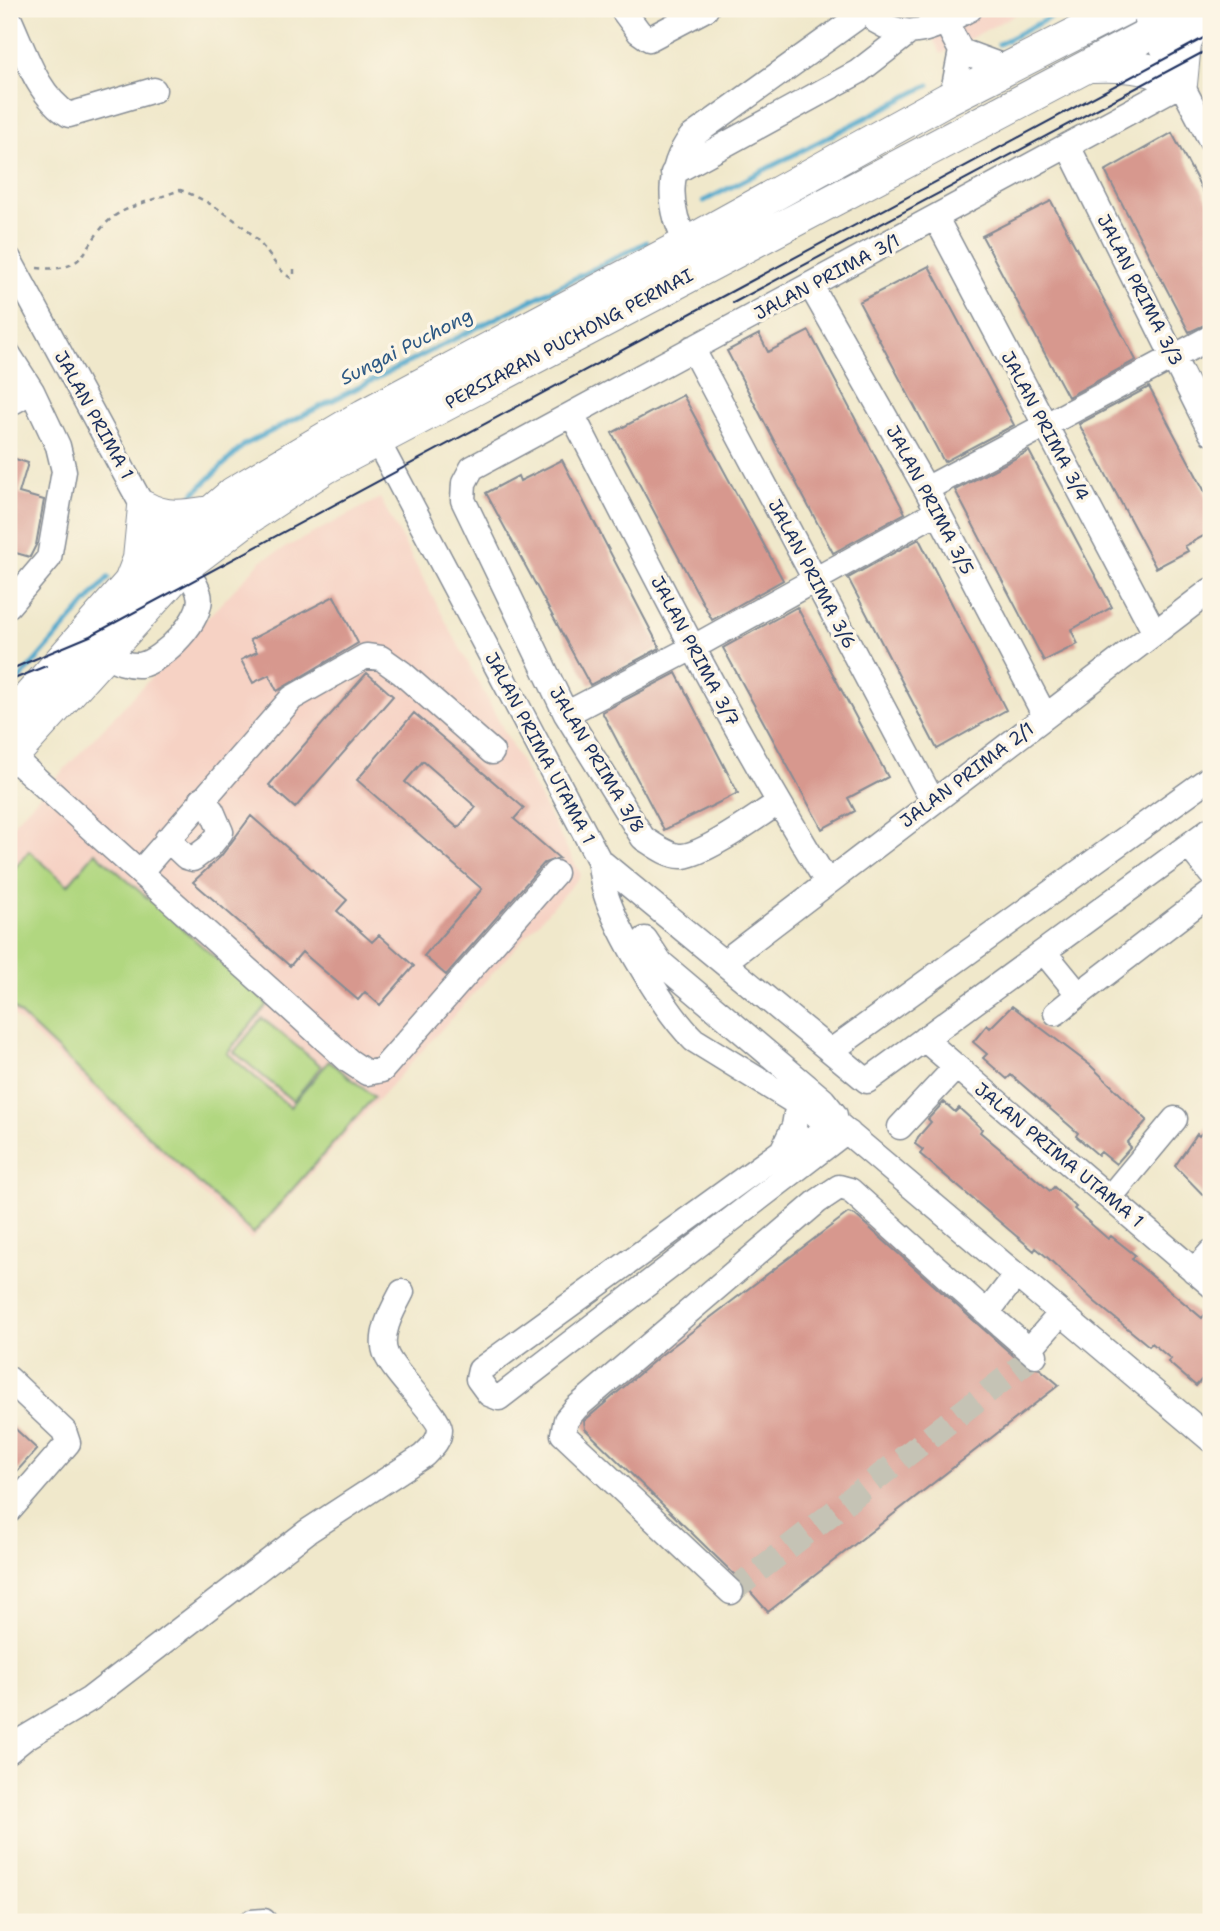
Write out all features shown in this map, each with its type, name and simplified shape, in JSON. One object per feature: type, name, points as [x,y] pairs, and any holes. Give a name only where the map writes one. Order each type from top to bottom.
[{"type":"main road","name":"PERSIARAN PUCHONG PERMAI","points":[[695,256],[947,99],[1019,65],[1124,9]]},
{"type":"main road","name":"PERSIARAN PUCHONG PERMAI","points":[[10,759],[104,655],[211,512],[244,486],[371,428],[695,256],[1088,66],[1148,20],[1198,9]]},
{"type":"main road","points":[[1088,66],[1138,66],[1160,71],[1181,84],[1185,43],[1198,9]]},
{"type":"main road","name":"PERSIARAN PUCHONG PERMAI","points":[[9,719],[130,582],[175,560],[260,510],[325,468],[371,428]]},
{"type":"main road","points":[[130,582],[139,559],[144,507],[156,514],[181,517],[211,512]]},
{"type":"street","points":[[622,9],[639,32],[649,39],[706,9]]},
{"type":"street","points":[[673,173],[859,72],[907,34],[942,15],[970,9]]},
{"type":"street","points":[[695,256],[675,215],[673,173],[680,151],[691,137],[866,14],[890,30],[907,34]]},
{"type":"street","points":[[942,15],[961,51],[954,86],[947,99]]},
{"type":"street","points":[[9,18],[43,89],[54,106],[69,115],[154,90]]},
{"type":"street","points":[[1148,20],[1210,138]]},
{"type":"street","points":[[961,51],[999,65],[1019,65]]},
{"type":"street","name":"JALAN PRIMA 3/1","points":[[472,468],[1181,84]]},
{"type":"street","name":"JALAN PRIMA 3/3","points":[[1068,146],[1211,433]]},
{"type":"street","name":"JALAN PRIMA 3/4","points":[[936,218],[1155,633]]},
{"type":"street","name":"JALAN PRIMA 1","points":[[16,272],[144,507],[200,596],[199,610],[191,625],[154,660],[141,665],[125,664],[104,655]]},
{"type":"street","name":"JALAN PRIMA 3/5","points":[[811,286],[926,489],[1045,716]]},
{"type":"street","points":[[926,489],[1211,337]]},
{"type":"street","name":"JALAN PRIMA 3/6","points":[[692,348],[932,800]]},
{"type":"street","points":[[9,355],[32,391],[58,446],[64,471],[49,558],[9,604]]},
{"type":"street","points":[[9,404],[32,391]]},
{"type":"street","name":"JALAN PRIMA 3/7","points":[[572,414],[692,648],[778,803],[827,883]]},
{"type":"street","name":"JALAN PRIMA UTAMA 1","points":[[371,428],[599,860],[867,1081],[1211,829]]},
{"type":"street","name":"JALAN PRIMA 3/8","points":[[472,468],[464,483],[463,500],[566,713],[643,838],[664,851],[682,856],[713,843],[778,803]]},
{"type":"street","points":[[566,713],[816,581],[937,512]]},
{"type":"street","name":"JALAN PRIMA 2/1","points":[[724,962],[932,800],[1211,590]]},
{"type":"street","points":[[141,872],[292,698],[366,656],[382,658],[402,673],[492,752]]},
{"type":"street","points":[[10,759],[141,872],[349,1061],[366,1073],[382,1070],[555,873]]},
{"type":"street","points":[[831,1051],[1211,777]]},
{"type":"street","points":[[167,839],[186,857],[193,859],[209,847],[221,832],[216,817],[202,799]]},
{"type":"street","points":[[1189,846],[1211,874]]},
{"type":"street","points":[[599,860],[605,893],[626,936],[677,1023],[694,1040],[822,1119],[844,1129],[1211,1440]]},
{"type":"street","points":[[625,881],[622,901],[661,963],[823,1100],[844,1129]]},
{"type":"street","points":[[1056,1013],[1211,893]]},
{"type":"street","points":[[1044,952],[1075,990],[1082,992]]},
{"type":"street","name":"JALAN PRIMA UTAMA 1","points":[[924,1040],[1111,1196],[1203,1278],[1211,1252]]},
{"type":"street","points":[[900,1127],[956,1067]]},
{"type":"street","points":[[782,1151],[794,1126],[798,1102]]},
{"type":"street","points":[[1111,1196],[1175,1119]]},
{"type":"street","points":[[844,1129],[840,1136],[499,1398],[489,1394],[478,1379],[480,1370],[782,1151],[844,1129]]},
{"type":"street","points":[[732,1592],[668,1524],[564,1434],[566,1420],[571,1414],[623,1376],[717,1297],[839,1187],[850,1190],[1032,1353],[1061,1313]]},
{"type":"street","points":[[987,1312],[1016,1275]]},
{"type":"street","points":[[9,1751],[90,1699],[308,1531],[423,1456],[437,1443],[440,1431],[438,1423],[407,1387],[385,1353],[385,1336],[391,1312],[402,1292]]},
{"type":"street","points":[[9,1379],[64,1430],[68,1443],[9,1511]]},
{"type":"path","points":[[16,272],[36,268],[57,270],[73,266],[113,217],[180,190],[201,197],[258,240],[277,269],[291,278],[295,275],[295,264]]},
{"type":"shaded area","points":[[917,9],[1026,9],[941,54]]},
{"type":"shaded area","points":[[380,498],[581,875],[251,1240],[9,1011],[9,828],[262,560]]},
{"type":"green space","points":[[29,851],[68,885],[95,852],[268,1004],[227,1053],[290,1107],[329,1061],[374,1097],[253,1234],[9,1004],[9,874]]},
{"type":"green space","points":[[262,1018],[321,1066],[293,1101],[234,1052]]},
{"type":"building","points":[[1172,133],[1211,206],[1211,322],[1189,332],[1105,171]]},
{"type":"building","points":[[1051,201],[1136,360],[1068,397],[982,236]]},
{"type":"building","points":[[929,266],[1014,425],[944,462],[859,302]]},
{"type":"building","points":[[809,331],[905,513],[833,553],[727,351],[759,334],[768,352]]},
{"type":"building","points":[[1149,387],[1211,503],[1211,532],[1185,546],[1188,551],[1156,568],[1079,424]]},
{"type":"building","points":[[683,395],[783,580],[712,620],[612,433]]},
{"type":"building","points":[[1029,451],[1112,607],[1071,630],[1078,644],[1044,661],[955,490]]},
{"type":"building","points":[[9,457],[28,463],[19,493],[44,500],[36,545],[30,557],[9,551]]},
{"type":"building","points":[[562,460],[660,648],[590,685],[486,493],[518,476],[520,481]]},
{"type":"building","points":[[919,539],[1006,710],[937,749],[848,578]]},
{"type":"building","points":[[334,596],[358,643],[277,691],[269,675],[253,683],[241,660],[257,652],[250,640]]},
{"type":"building","points":[[797,607],[888,777],[848,798],[855,811],[822,829],[723,648]]},
{"type":"building","points":[[367,673],[393,696],[295,808],[269,785]]},
{"type":"building","points":[[676,673],[738,793],[664,830],[602,712]]},
{"type":"building","points":[[414,713],[524,808],[514,819],[559,858],[544,863],[446,975],[424,956],[482,889],[357,780]],"holes":[[[423,761],[476,807],[458,828],[405,782]]]},
{"type":"building","points":[[251,816],[347,900],[337,911],[372,942],[379,935],[414,966],[380,1005],[365,992],[358,1000],[302,952],[290,966],[193,882],[221,856]]},
{"type":"building","points":[[1012,1006],[1090,1065],[1147,1120],[1127,1143],[1131,1147],[1116,1164],[1101,1152],[1098,1155],[1076,1136],[1078,1133],[1011,1075],[1007,1079],[983,1058],[987,1054],[973,1042],[987,1025],[990,1028]]},
{"type":"building","points":[[944,1102],[955,1112],[959,1108],[982,1129],[980,1132],[1050,1191],[1054,1187],[1076,1207],[1074,1209],[1108,1239],[1111,1236],[1135,1255],[1132,1259],[1202,1318],[1211,1308],[1211,1369],[1196,1386],[1168,1362],[1171,1359],[1152,1343],[1149,1346],[1095,1302],[1048,1258],[1036,1248],[1034,1251],[920,1154],[923,1150],[915,1144],[918,1137],[931,1122],[928,1119]]},
{"type":"building","points":[[1211,1123],[1211,1203],[1175,1166],[1197,1134],[1199,1136]]},
{"type":"building","points":[[848,1213],[855,1215],[1025,1366],[1040,1369],[1059,1385],[768,1612],[741,1581],[585,1429],[584,1421],[661,1355]]},
{"type":"building","points":[[9,1423],[37,1449],[9,1480]]},
{"type":"waterway","name":"Sungai Puchong","points":[[999,44],[1066,9]]},
{"type":"waterway","name":"Sungai Puchong","points":[[704,201],[929,85]]},
{"type":"waterway","name":"Sungai Puchong","points":[[191,496],[244,445],[647,242]]},
{"type":"waterway","name":"Sungai Puchong","points":[[9,691],[108,578]]},
{"type":"tunnel","points":[[731,1592],[1035,1355]]},
{"type":"tram line","points":[[9,670],[90,636],[1211,34]]},
{"type":"tram line","points":[[733,303],[1211,48]]},
{"type":"tram line","points":[[9,681],[46,666]]}]
